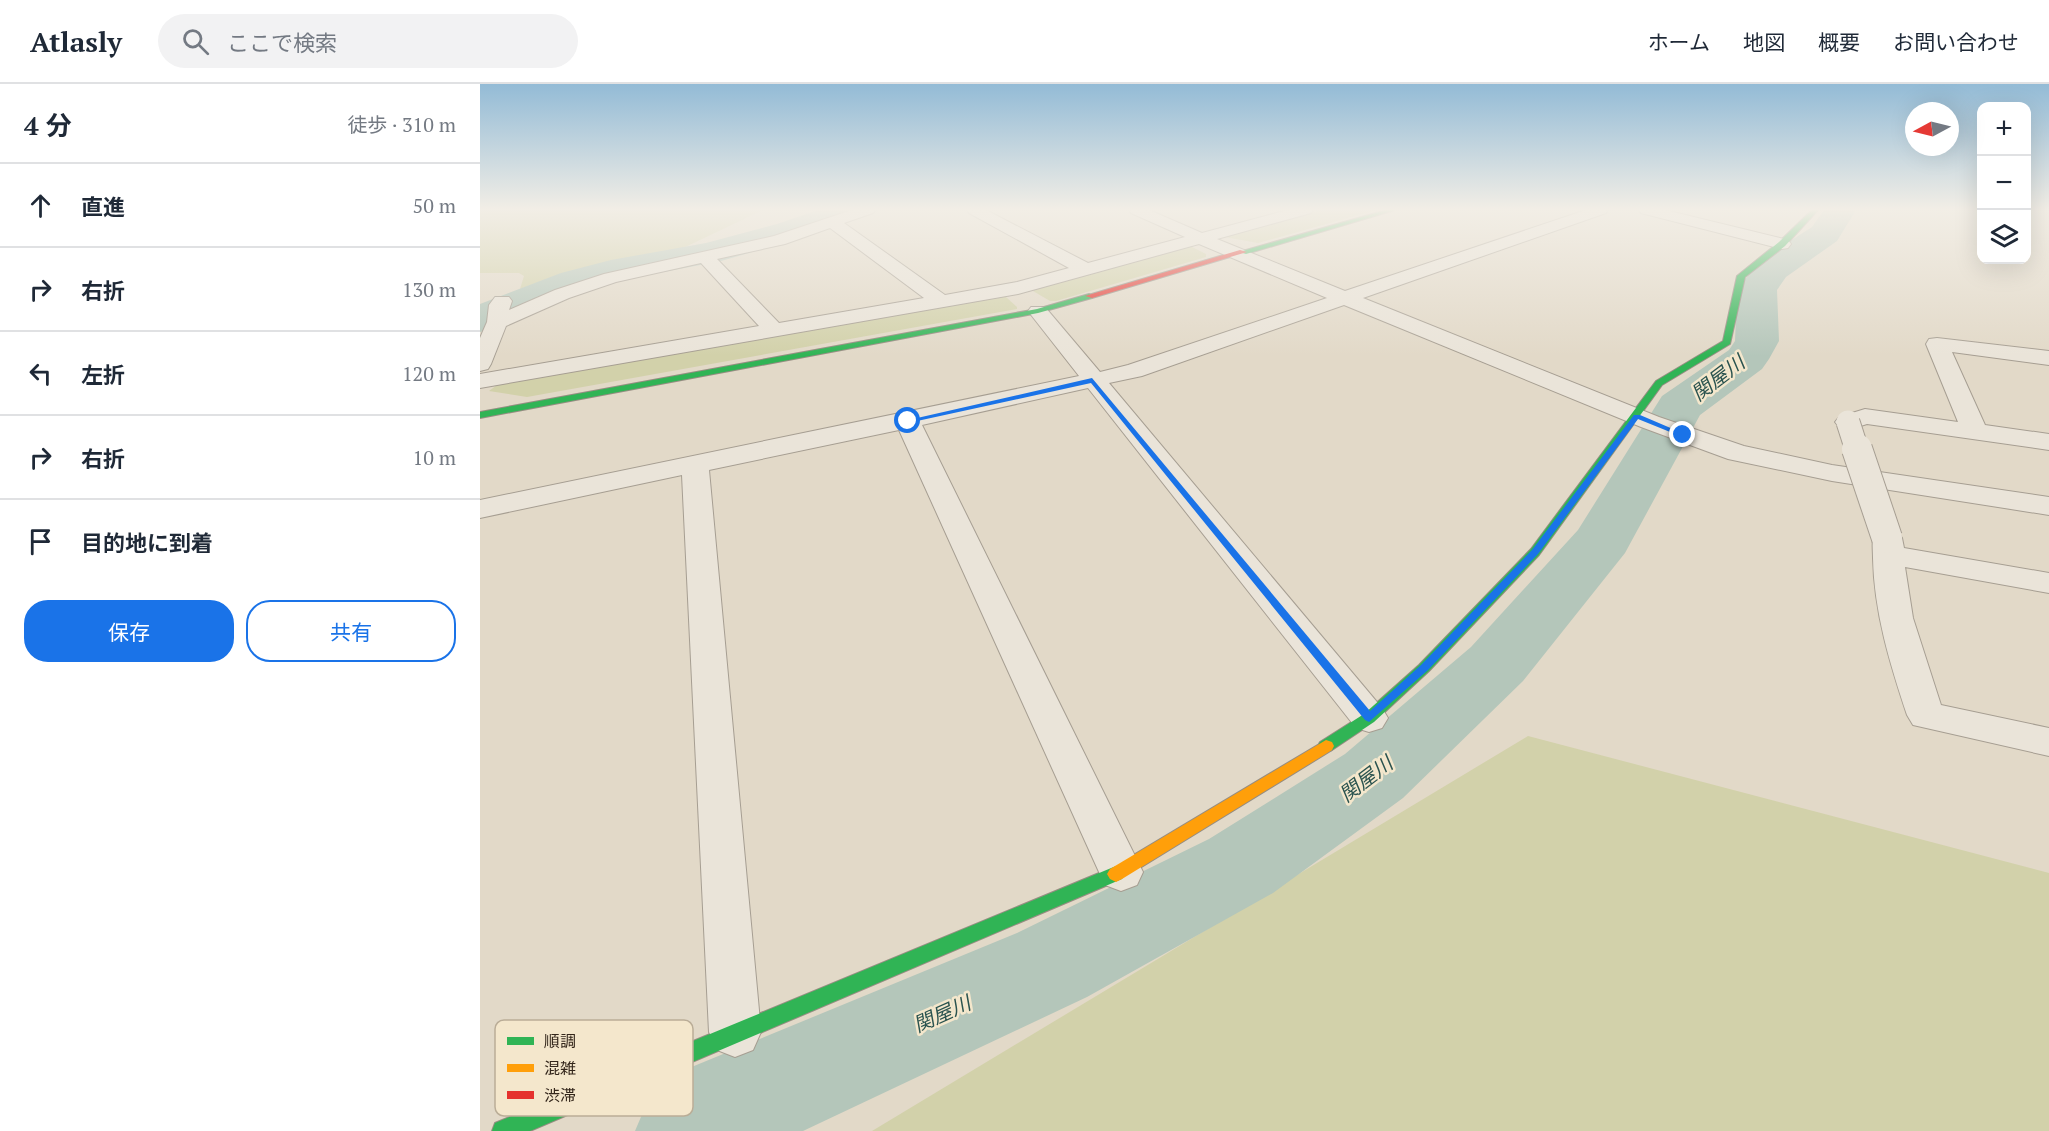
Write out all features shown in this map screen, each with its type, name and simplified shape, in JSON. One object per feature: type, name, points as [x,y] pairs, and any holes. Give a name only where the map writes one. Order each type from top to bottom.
[{"type":"street","points":[[480,364],[494,313],[611,278],[702,259]]},
{"type":"street","points":[[707,259],[774,330]]},
{"type":"street","points":[[882,259],[941,301]]},
{"type":"street","points":[[1065,259],[1086,270]]},
{"type":"street","points":[[480,381],[1018,288],[1128,259]]},
{"type":"street","points":[[480,415],[1038,311],[1219,259]]},
{"type":"street","points":[[1248,259],[1683,435],[1737,453],[1832,473],[2049,507]]},
{"type":"street","points":[[480,509],[908,421],[1134,371],[1457,259]]},
{"type":"street","points":[[693,1051],[1121,872],[1369,718],[1424,668],[1535,552],[1644,419],[1659,383],[1727,342],[1741,276],[1763,259]]},
{"type":"street","points":[[1038,311],[1369,718]]},
{"type":"street","points":[[1975,431],[1937,344],[2049,358]]},
{"type":"street","points":[[2049,442],[1865,416],[1848,422],[1889,546],[1890,583],[1909,666],[1926,715],[2049,742]]},
{"type":"street","points":[[908,421],[1121,872]]},
{"type":"street","points":[[695,465],[735,1032]]},
{"type":"street","points":[[1889,546],[2049,583]]},
{"type":"street","points":[[528,1126],[550,1116]]},
{"type":"green space","points":[[480,259],[634,259],[567,272],[520,289],[524,276],[519,273],[480,273]]},
{"type":"green space","points":[[1140,259],[1200,259],[1056,301],[1050,301],[1033,291],[1035,288]]},
{"type":"green space","points":[[1001,296],[1006,297],[1017,309],[527,397],[489,391],[501,382]]},
{"type":"green space","points":[[1528,736],[2049,873],[2049,1131],[872,1131]]},
{"type":"waterway","points":[[480,319],[575,281],[611,271],[676,259]]},
{"type":"waterway","name":"関屋川","points":[[692,1131],[717,1113],[1052,965],[1241,866],[1374,776],[1497,664],[1603,540],[1680,407],[1746,359],[1757,341],[1757,290],[1772,269],[1787,259]]},
{"type":"traffic: fast","points":[[1326,746],[1369,718],[1424,668],[1535,552],[1659,383],[1727,342],[1741,276],[1763,259]]},
{"type":"traffic: fast","points":[[480,415],[1038,311],[1089,296]]},
{"type":"traffic: fast","points":[[693,1051],[1116,874]]},
{"type":"traffic: fast","points":[[503,1131],[539,1116]]},
{"type":"traffic: slow","points":[[1116,874],[1326,746]]},
{"type":"traffic: jam","points":[[1089,296],[1219,259]]},
{"type":"route","points":[[908,421],[1092,380],[1369,718],[1424,668],[1535,552],[1637,416],[1683,435]]}]
